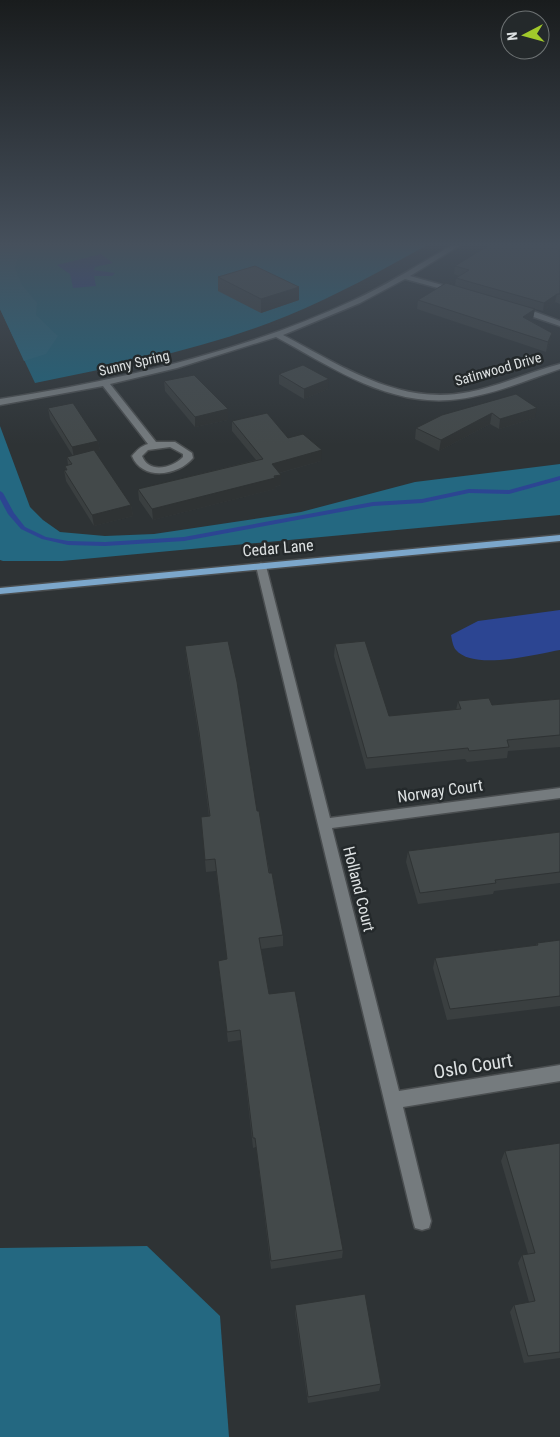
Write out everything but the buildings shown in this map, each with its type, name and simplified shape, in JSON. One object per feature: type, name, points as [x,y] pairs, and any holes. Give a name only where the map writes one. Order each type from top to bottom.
[{"type":"main road","name":"Cedar Lane","points":[[0,591],[560,538]]},
{"type":"street","name":"Sunny Spring","points":[[0,402],[105,383],[214,356],[278,335],[337,311]]},
{"type":"street","points":[[521,311],[560,324]]},
{"type":"street","name":"Satinwood Drive","points":[[278,335],[374,384],[395,392],[422,398],[474,394],[560,366]]},
{"type":"street","points":[[105,383],[154,445]]},
{"type":"street","points":[[154,445],[179,446],[187,453],[188,458],[179,466],[171,469],[146,468],[140,464],[137,456],[145,448],[154,445]]},
{"type":"street","name":"Holland Court","points":[[261,566],[422,1221]]},
{"type":"street","name":"Norway Court","points":[[325,824],[560,793]]},
{"type":"street","name":"Oslo Court","points":[[392,1100],[560,1073]]},
{"type":"shaded area","points":[[1,311],[299,311],[241,333],[183,350],[35,383]]},
{"type":"shaded area","points":[[1,311],[36,311],[36,315],[58,336],[46,354],[24,361]]},
{"type":"shaded area","points":[[0,426],[30,507],[43,520],[60,532],[105,536],[154,534],[301,512],[415,482],[560,464],[560,515],[62,561],[3,561],[0,560]]},
{"type":"shaded area","points":[[147,1246],[220,1316],[229,1437],[0,1437],[0,1248]]},
{"type":"water","points":[[560,610],[560,650],[490,660],[465,656],[456,650],[453,645],[451,635],[478,621]]},
{"type":"waterway","points":[[0,493],[11,514],[23,528],[44,538],[68,543],[105,544],[184,539],[373,504],[422,501],[469,491],[509,492],[560,478]]}]
